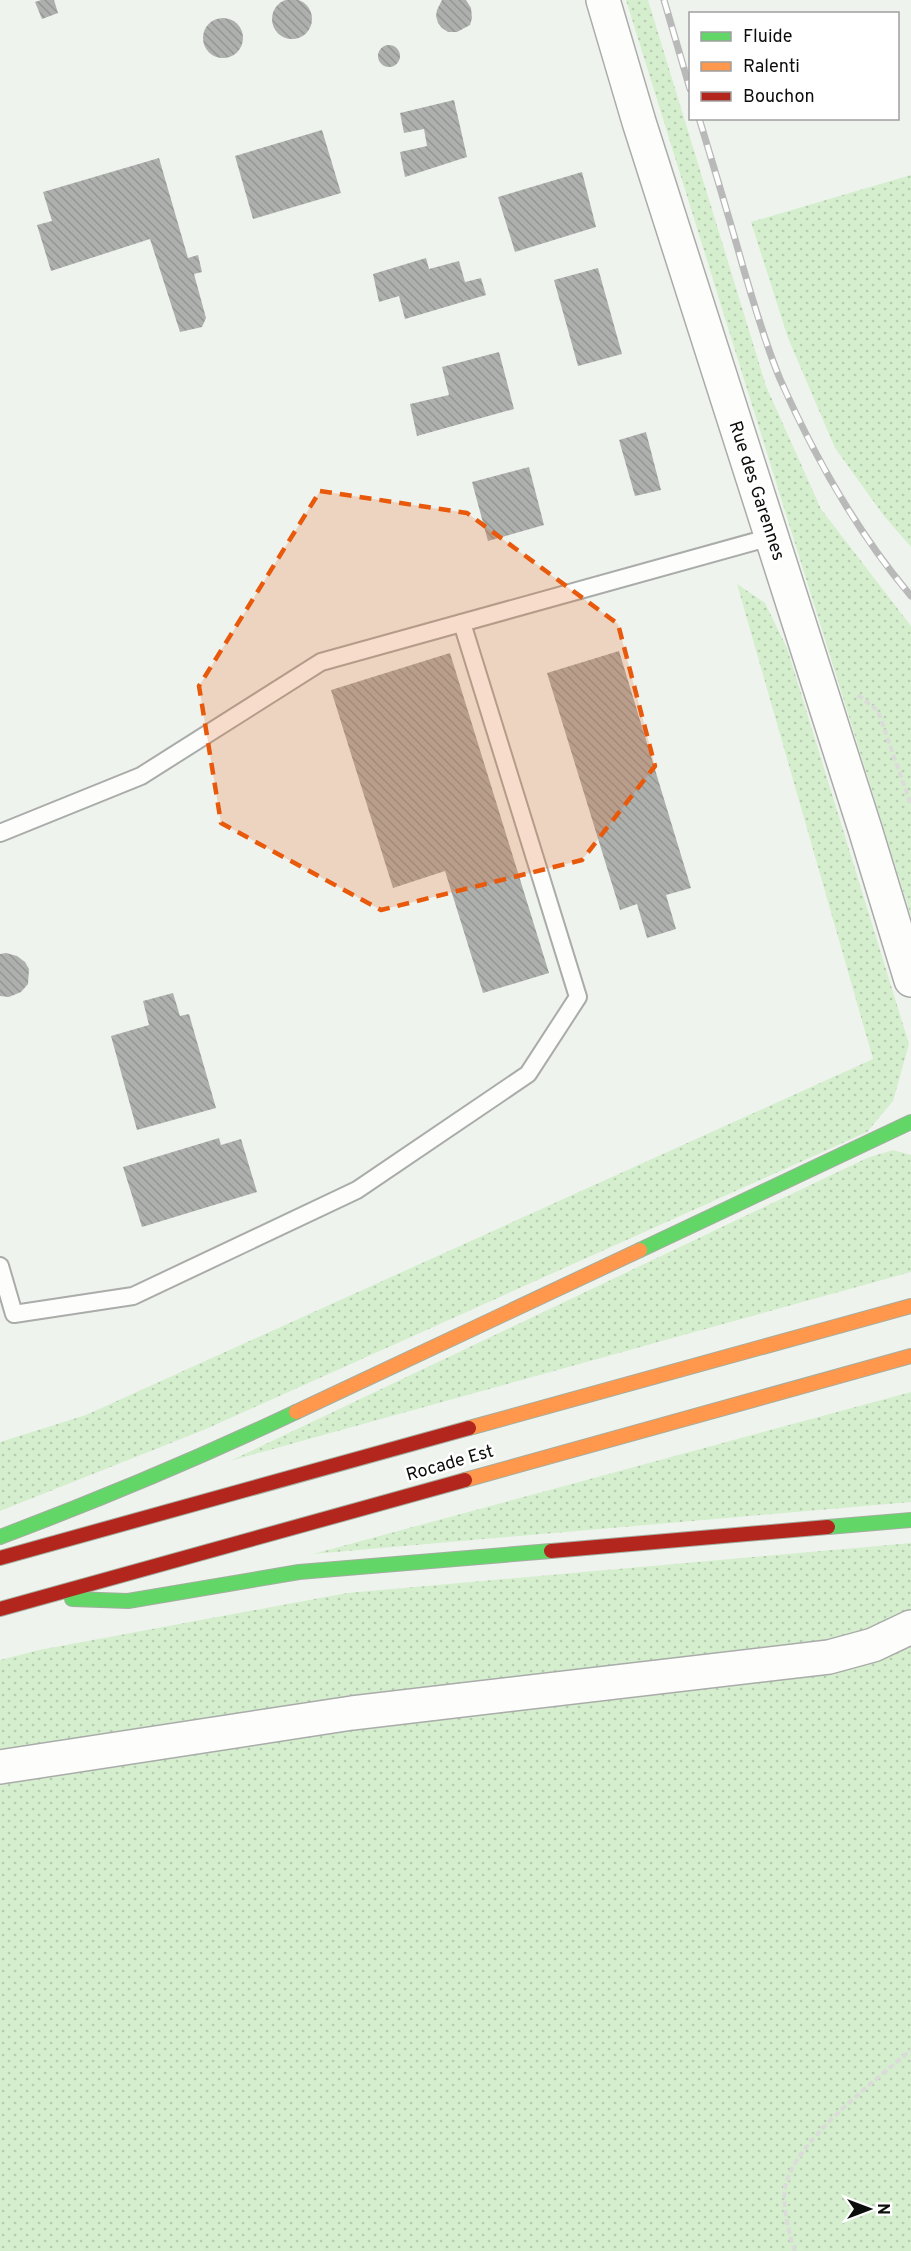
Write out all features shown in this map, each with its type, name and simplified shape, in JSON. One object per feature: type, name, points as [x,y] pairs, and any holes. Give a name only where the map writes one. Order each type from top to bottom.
[{"type":"highway","points":[[0,1536],[75,1509],[220,1448],[911,1122]]},
{"type":"highway","name":"Rocade Est","points":[[0,1558],[911,1306]]},
{"type":"highway","name":"Rocade Est","points":[[0,1609],[911,1356]]},
{"type":"highway","points":[[40,1598],[128,1601],[299,1572],[911,1520]]},
{"type":"street","name":"Rue des Garennes","points":[[603,0],[642,131],[877,866],[911,980]]},
{"type":"street","points":[[0,1767],[352,1713],[829,1657],[873,1646],[911,1627]]},
{"type":"lane","points":[[0,833],[141,776],[321,662],[771,537]]},
{"type":"lane","points":[[0,1266],[14,1314],[133,1296],[357,1191],[528,1074],[578,997],[462,623]]},
{"type":"path","points":[[795,2251],[788,2232],[785,2188],[800,2154],[838,2113],[911,2050]]},
{"type":"highlighted area","points":[[320,491],[467,513],[618,624],[655,766],[582,860],[381,910],[221,823],[199,686]]},
{"type":"green space","points":[[626,0],[648,0],[766,386],[821,509],[911,626],[911,916]]},
{"type":"green space","points":[[911,175],[911,547],[884,516],[835,448],[788,338],[751,222]]},
{"type":"green space","points":[[737,584],[765,603],[787,648],[909,1044],[893,1101],[867,1132],[206,1429],[0,1511],[0,1442],[86,1415],[873,1059]]},
{"type":"green space","points":[[893,1150],[911,1155],[911,1272],[230,1461],[867,1158]]},
{"type":"green space","points":[[911,1392],[911,1502],[313,1554]]},
{"type":"green space","points":[[911,1543],[911,2251],[0,2251],[0,1660],[39,1650],[347,1593]]},
{"type":"building","points":[[292,-1],[306,5],[312,19],[306,33],[292,39],[278,33],[272,19],[278,5]]},
{"type":"building","points":[[54,0],[58,13],[42,19],[35,2]]},
{"type":"building","points":[[442,0],[466,0],[471,8],[470,25],[457,32],[448,32],[442,28],[436,16]]},
{"type":"building","points":[[223,18],[237,24],[243,38],[237,52],[223,58],[209,52],[203,38],[209,24]]},
{"type":"building","points":[[389,45],[397,48],[400,56],[397,64],[389,67],[381,64],[378,56],[381,48]]},
{"type":"building","points":[[454,100],[467,157],[405,177],[400,152],[427,146],[424,129],[404,133],[400,113]]},
{"type":"building","points":[[322,130],[341,193],[253,219],[235,156]]},
{"type":"building","points":[[159,158],[188,258],[198,255],[202,272],[194,274],[206,318],[202,327],[180,332],[150,239],[51,271],[37,225],[52,221],[43,192]]},
{"type":"building","points":[[582,172],[596,227],[515,252],[498,197]]},
{"type":"building","points":[[426,258],[429,269],[459,261],[465,282],[481,278],[486,295],[405,319],[399,296],[379,302],[373,274]]},
{"type":"building","points":[[598,268],[622,354],[578,366],[554,280]]},
{"type":"building","points":[[499,352],[514,409],[417,436],[410,404],[449,395],[442,367]]},
{"type":"building","points":[[646,432],[661,490],[635,496],[619,440]]},
{"type":"building","points":[[529,467],[544,525],[488,541],[472,482]]},
{"type":"building","points":[[619,651],[691,888],[666,895],[676,929],[647,938],[637,904],[620,910],[547,673]]},
{"type":"building","points":[[450,653],[549,973],[483,993],[445,871],[393,888],[331,690]]},
{"type":"building","points":[[0,954],[17,956],[25,962],[29,969],[28,984],[21,992],[9,997],[0,996]]},
{"type":"building","points":[[173,993],[180,1016],[189,1014],[216,1108],[137,1130],[111,1036],[149,1025],[143,1001]]},
{"type":"building","points":[[219,1138],[221,1145],[241,1139],[257,1192],[142,1227],[123,1167]]},
{"type":"railway","points":[[664,0],[689,86]]},
{"type":"railway","points":[[700,120],[769,352],[780,379],[807,436],[854,519],[911,596]]},
{"type":"traffic: fast","points":[[640,1250],[911,1122]]},
{"type":"traffic: fast","points":[[0,1537],[150,1478],[296,1412]]},
{"type":"traffic: fast","points":[[828,1527],[911,1520]]},
{"type":"traffic: fast","points":[[72,1599],[128,1601],[299,1572],[551,1551]]},
{"type":"traffic: slow","points":[[296,1412],[640,1250]]},
{"type":"traffic: slow","points":[[469,1428],[911,1306]]},
{"type":"traffic: slow","points":[[465,1480],[911,1356]]},
{"type":"traffic: jam","points":[[0,1558],[469,1428]]},
{"type":"traffic: jam","points":[[0,1609],[465,1480]]},
{"type":"traffic: jam","points":[[551,1551],[828,1527]]}]
